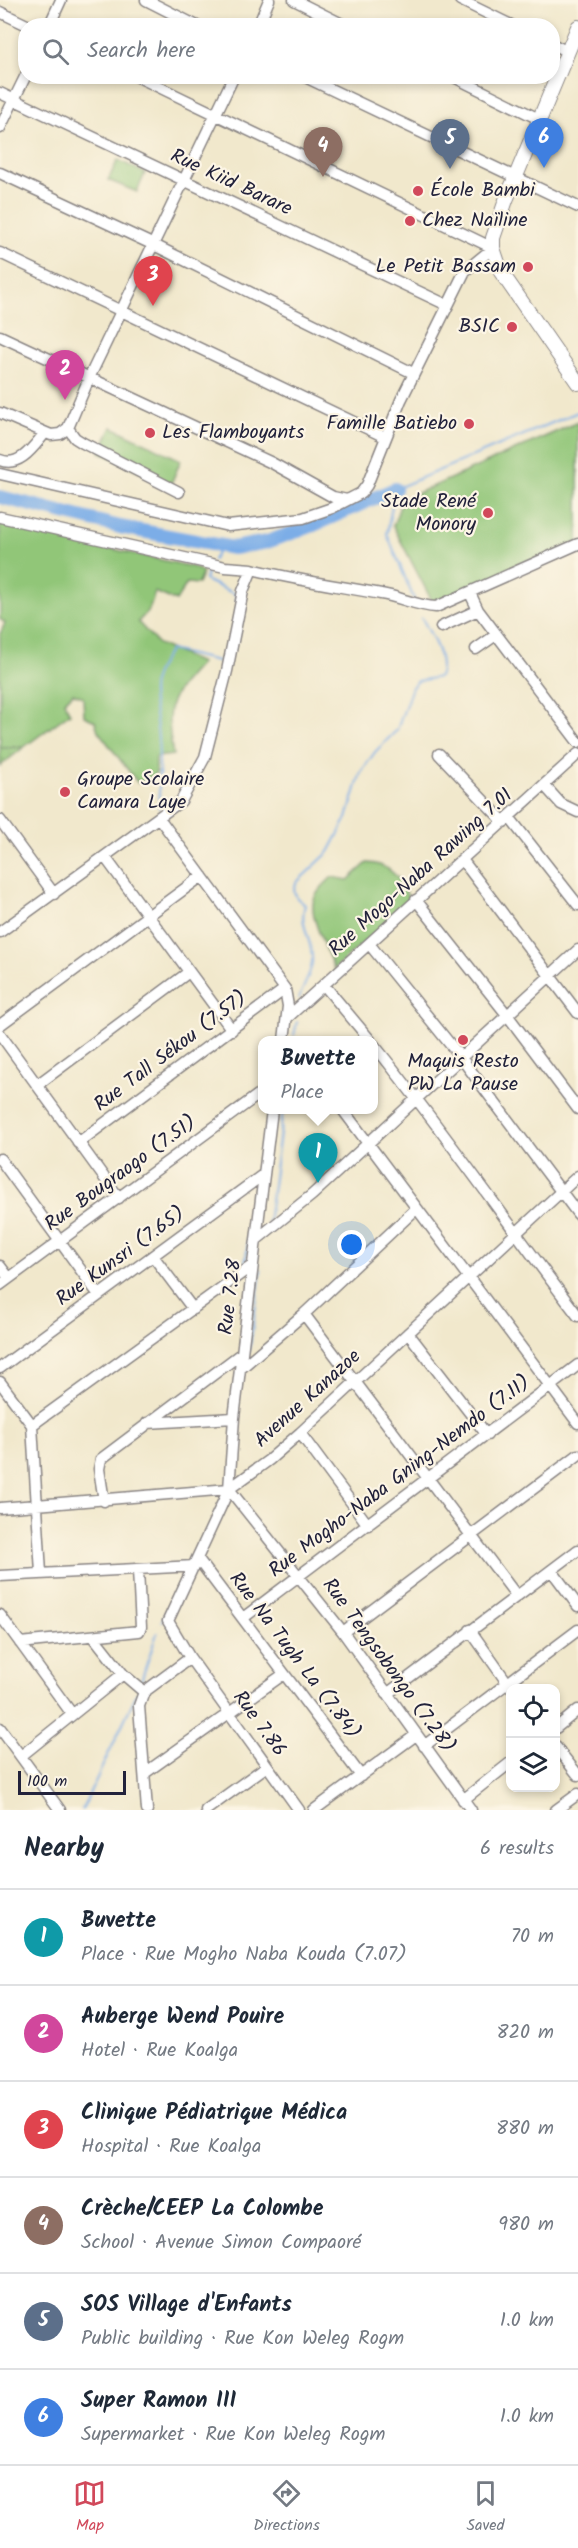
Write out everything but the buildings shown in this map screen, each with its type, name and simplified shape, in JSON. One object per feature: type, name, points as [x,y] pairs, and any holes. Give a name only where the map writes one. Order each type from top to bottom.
[{"type":"main road","points":[[560,70],[578,27]]},
{"type":"main road","points":[[554,84],[515,177],[495,231],[493,248],[506,280],[578,383]]},
{"type":"street","points":[[53,18],[61,0]]},
{"type":"street","points":[[146,0],[181,18]]},
{"type":"street","points":[[261,18],[269,0]]},
{"type":"street","points":[[294,0],[330,18]]},
{"type":"street","points":[[460,0],[497,18]]},
{"type":"street","points":[[0,12],[18,21]]},
{"type":"street","points":[[560,48],[568,52]]},
{"type":"street","points":[[0,128],[21,84]]},
{"type":"street","points":[[0,474],[228,526],[303,518],[347,500],[361,493],[367,485],[413,373],[465,271],[493,248],[152,84]]},
{"type":"street","points":[[0,413],[45,433],[60,434],[68,428],[90,376],[230,84]]},
{"type":"street","points":[[320,84],[578,207]]},
{"type":"street","points":[[468,84],[539,119]]},
{"type":"street","name":"Rue Kiid Barare","points":[[0,93],[447,305]]},
{"type":"street","points":[[0,173],[154,245],[413,373]]},
{"type":"street","points":[[0,253],[385,437]]},
{"type":"street","points":[[0,336],[90,376],[272,463],[333,497],[347,500]]},
{"type":"street","points":[[68,428],[75,438],[83,443],[179,492]]},
{"type":"street","points":[[0,460],[6,462],[21,458],[45,433]]},
{"type":"street","points":[[0,517],[225,567],[252,569],[289,579],[383,594],[436,608],[578,544]]},
{"type":"street","points":[[0,932],[181,801],[205,756],[227,671],[243,591],[252,569]]},
{"type":"street","points":[[470,593],[478,610],[578,742]]},
{"type":"street","points":[[441,627],[478,610]]},
{"type":"street","points":[[476,649],[496,634]]},
{"type":"street","points":[[440,754],[507,819],[578,905]]},
{"type":"street","name":"Rue Mogo-Naba Rawing 7.01","points":[[287,1018],[370,945],[416,900],[463,861],[578,754]]},
{"type":"street","points":[[544,785],[561,804],[578,812]]},
{"type":"street","points":[[159,818],[285,989],[288,997],[286,1036]]},
{"type":"street","points":[[0,820],[54,894]]},
{"type":"street","points":[[105,857],[232,1030]]},
{"type":"street","points":[[463,861],[578,1013]]},
{"type":"street","points":[[0,1025],[202,876]]},
{"type":"street","points":[[416,900],[578,1109]]},
{"type":"street","points":[[370,945],[462,1059],[578,1214]]},
{"type":"street","points":[[256,1240],[288,1216],[462,1059],[578,950]]},
{"type":"street","points":[[37,1085],[189,972]]},
{"type":"street","points":[[324,984],[366,1036]]},
{"type":"street","name":"Rue Tall Sékou (7.57)","points":[[78,1143],[285,989]]},
{"type":"street","points":[[0,1034],[119,1198]]},
{"type":"street","points":[[378,1050],[417,1098],[578,1316]]},
{"type":"street","name":"Rue Bougraogo (7.51)","points":[[0,1285],[258,1095]]},
{"type":"street","name":"Rue 7.28","points":[[229,1489],[234,1418],[272,1114]]},
{"type":"street","points":[[346,1114],[578,1423]]},
{"type":"street","points":[[0,1159],[99,1295]]},
{"type":"street","name":"Rue Kunsri (7.65)","points":[[0,1368],[264,1174]]},
{"type":"street","name":"Avenue Kanazoe","points":[[229,1489],[269,1460],[300,1433],[467,1276],[578,1176]]},
{"type":"street","points":[[240,1370],[304,1314],[416,1209]]},
{"type":"street","points":[[153,1256],[193,1310]]},
{"type":"street","points":[[32,1425],[253,1265]]},
{"type":"street","points":[[0,1266],[9,1278]]},
{"type":"street","points":[[304,1314],[516,1595]]},
{"type":"street","points":[[408,1333],[487,1435]]},
{"type":"street","points":[[104,1501],[99,1469],[101,1459],[242,1353]]},
{"type":"street","name":"Rue Mogho-Naba Gning-Nemdo (7.11)","points":[[243,1618],[578,1365]]},
{"type":"street","points":[[0,1382],[32,1425],[41,1573]]},
{"type":"street","points":[[146,1423],[234,1418]]},
{"type":"street","points":[[300,1433],[368,1525]]},
{"type":"street","points":[[343,1632],[578,1455]]},
{"type":"street","points":[[0,1508],[229,1489],[197,1562],[138,1570],[0,1576]]},
{"type":"street","name":"Rue Tengsobongo (7.28)","points":[[229,1489],[343,1632],[471,1810]]},
{"type":"street","points":[[387,1694],[578,1550]]},
{"type":"street","name":"Rue Na Tugh La (7.84)","points":[[197,1562],[243,1618],[361,1776]]},
{"type":"street","name":"Rue 7.86","points":[[197,1562],[168,1622],[190,1658],[299,1810]]},
{"type":"street","points":[[20,1643],[141,1630],[138,1570]]},
{"type":"street","points":[[552,1571],[578,1606]]},
{"type":"street","points":[[0,1615],[72,1714]]},
{"type":"street","points":[[470,1630],[507,1684]]},
{"type":"street","points":[[513,1684],[578,1630]]},
{"type":"street","points":[[93,1636],[123,1674],[144,1692]]},
{"type":"street","points":[[147,1810],[139,1706],[144,1692],[190,1658]]},
{"type":"street","points":[[21,1756],[123,1674]]},
{"type":"street","points":[[145,1773],[284,1674]]},
{"type":"street","points":[[424,1746],[506,1689]]},
{"type":"street","points":[[560,1724],[578,1710]]},
{"type":"street","points":[[0,1728],[60,1810]]},
{"type":"street","points":[[314,1810],[416,1736]]},
{"type":"street","points":[[560,1752],[578,1775]]},
{"type":"street","points":[[206,1810],[267,1766]]},
{"type":"street","points":[[463,1800],[506,1766]]},
{"type":"street","points":[[556,1810],[578,1794]]},
{"type":"green space","points":[[118,160],[145,173],[137,192],[108,180]]},
{"type":"green space","name":"Stade René Monory","points":[[578,422],[578,542],[435,607],[393,526],[402,500]]},
{"type":"green space","points":[[112,427],[181,460],[170,486],[100,452]]},
{"type":"green space","points":[[0,524],[193,567],[203,572],[198,584],[187,583],[176,601],[155,592],[149,610],[138,622],[158,644],[201,663],[181,686],[171,704],[169,724],[173,755],[156,757],[156,774],[138,783],[98,731],[95,721],[84,716],[83,697],[73,693],[64,702],[70,713],[24,747],[0,747],[0,634],[5,623],[0,619]]},
{"type":"green space","points":[[0,747],[3,748],[24,747],[0,766]]},
{"type":"green space","points":[[367,863],[390,870],[404,887],[410,902],[334,969],[315,919],[313,904],[315,896],[332,877],[348,880]]},
{"type":"waterway","points":[[414,599],[387,534],[395,489],[578,412]]},
{"type":"waterway","points":[[0,497],[120,527],[233,548],[267,542],[311,526],[395,489]]},
{"type":"waterway","points":[[213,560],[221,546]]},
{"type":"waterway","points":[[208,570],[205,580],[237,595],[236,599]]},
{"type":"waterway","points":[[299,998],[310,971],[312,955],[303,920],[305,905],[297,898],[294,891],[296,883],[329,852],[347,818],[361,772],[375,752],[397,730],[412,687],[418,681],[439,677],[441,670],[439,655],[422,618]]},
{"type":"waterway","points":[[159,808],[159,747],[152,693],[155,675],[170,650],[222,662],[225,653]]},
{"type":"waterway","points":[[294,1035],[297,1022]]},
{"type":"waterway","points":[[268,1223],[282,1114]]},
{"type":"waterway","points":[[245,1265],[256,1184]]},
{"type":"waterway","points":[[249,1351],[261,1270]]},
{"type":"waterway","points":[[162,1621],[169,1607]]},
{"type":"waterway","points":[[141,1681],[157,1633]]},
{"type":"waterway","points":[[82,1810],[137,1693]]},
{"type":"place","name":"Super Ramon III","points":[[544,168]]},
{"type":"place","name":"SOS Village d'Enfants","points":[[450,169]]},
{"type":"place","name":"Crèche/CEEP La Colombe","points":[[323,177]]},
{"type":"place","name":"École Bambi","points":[[418,191]]},
{"type":"place","name":"Chez Naïline","points":[[410,221]]},
{"type":"place","name":"Le Petit Bassam","points":[[528,267]]},
{"type":"place","name":"Clinique Pédiatrique Médica","points":[[153,306]]},
{"type":"place","name":"BSIC","points":[[512,327]]},
{"type":"place","name":"Auberge Wend Pouire","points":[[65,400]]},
{"type":"place","name":"Famille Batiebo","points":[[469,424]]},
{"type":"place","name":"Les Flamboyants","points":[[150,433]]},
{"type":"place","name":"Stade René Monory","points":[[488,513]]},
{"type":"place","name":"Groupe Scolaire Camara Laye","points":[[65,792]]},
{"type":"place","name":"Maquis Resto PW La Pause","points":[[463,1040]]},
{"type":"place","name":"Buvette","points":[[318,1183]]}]
